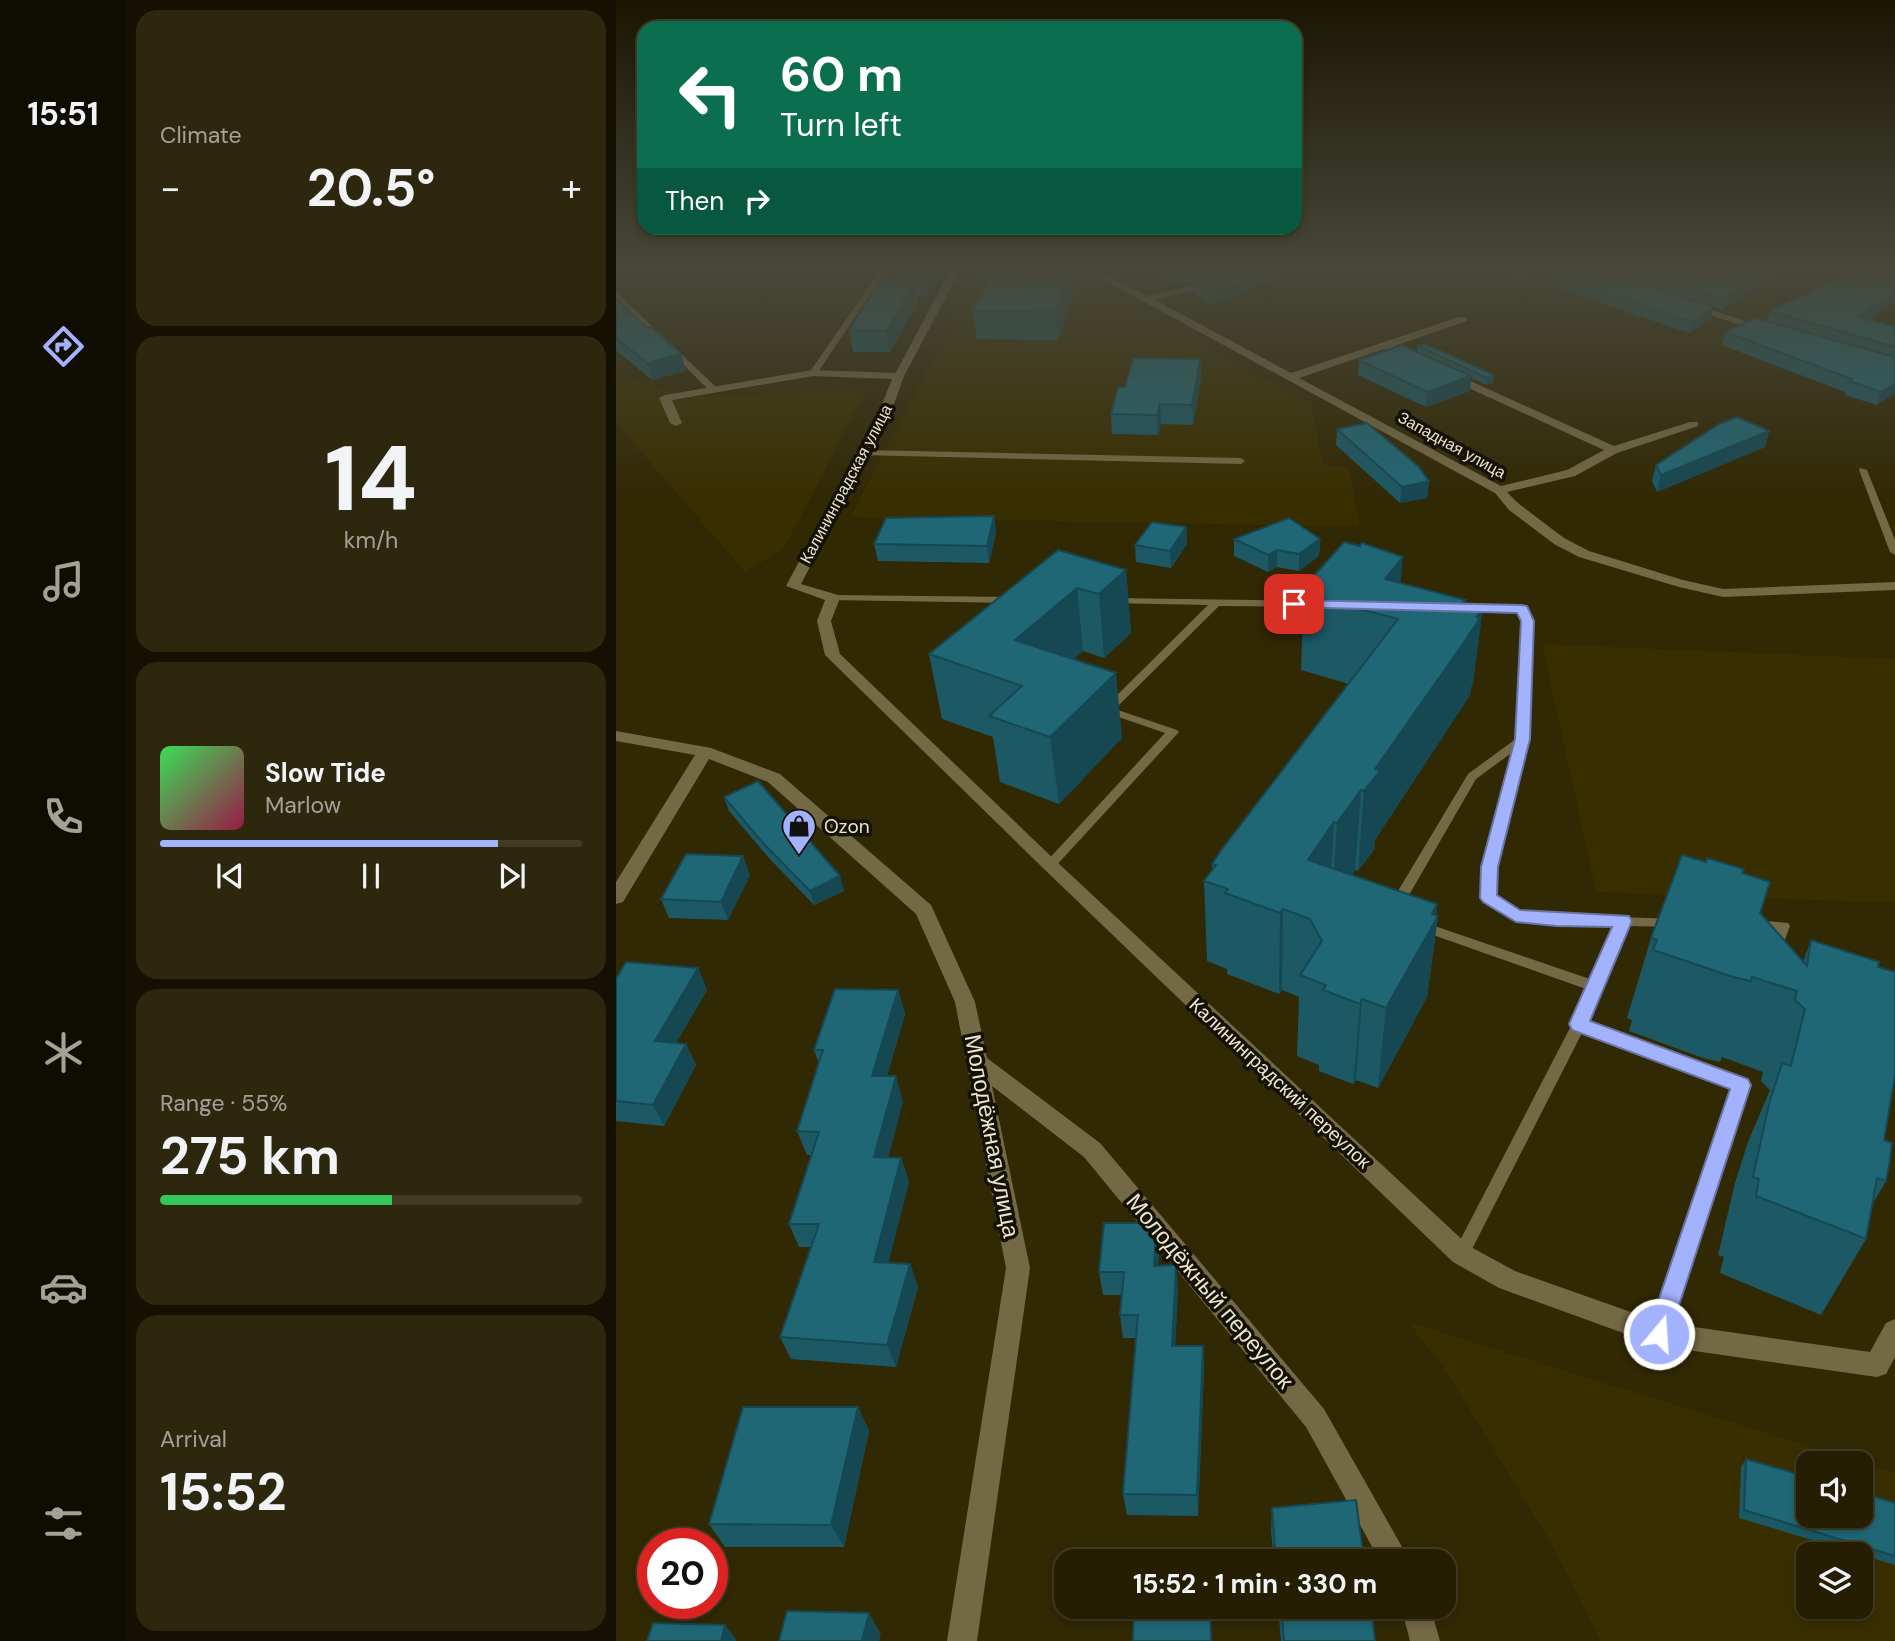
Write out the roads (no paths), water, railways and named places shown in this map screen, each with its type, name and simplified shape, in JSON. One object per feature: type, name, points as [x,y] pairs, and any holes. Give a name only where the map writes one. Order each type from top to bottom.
[{"type":"street","name":"Калининградская улица","points":[[833,598],[793,586],[864,453],[915,346]]},
{"type":"street","name":"Западная улица","points":[[1231,346],[1499,490],[1514,507],[1559,541],[1584,554],[1679,583],[1723,593],[1895,586]]},
{"type":"street","points":[[1290,377],[1382,346]]},
{"type":"street","points":[[1385,346],[1420,362]]},
{"type":"street","points":[[676,423],[665,398],[813,373],[899,376]]},
{"type":"street","points":[[1444,373],[1613,450]]},
{"type":"street","points":[[1499,490],[1571,473],[1613,450],[1694,424]]},
{"type":"street","name":"Калининградский переулок","points":[[833,598],[824,621],[834,655],[1049,865],[1461,1254],[1508,1280],[1659,1334],[1877,1365],[1895,1331]]},
{"type":"street","name":"Молодёжная улица","points":[[616,736],[705,752],[774,778],[924,910],[965,1002],[1018,1268],[962,1641]]},
{"type":"street","points":[[616,897],[705,752]]},
{"type":"street","name":"Молодёжный переулок","points":[[976,1062],[1092,1150],[1315,1418],[1389,1549]]},
{"type":"street","points":[[1418,1619],[1424,1641]]},
{"type":"lane","points":[[669,346],[713,389]]},
{"type":"lane","points":[[813,373],[832,346]]},
{"type":"lane","points":[[864,453],[1241,461]]},
{"type":"lane","points":[[1863,470],[1895,552]]},
{"type":"lane","points":[[833,598],[1025,600]]},
{"type":"lane","points":[[1107,601],[1325,604]]},
{"type":"lane","points":[[1049,865],[1173,732],[1108,710],[1217,602]]},
{"type":"lane","points":[[1459,608],[1522,609],[1527,621],[1523,739],[1490,867],[1489,898],[1516,916],[1556,920],[1690,923]]},
{"type":"lane","points":[[1523,739],[1472,777],[1391,915],[1594,986]]},
{"type":"lane","points":[[1461,1254],[1579,1024],[1623,921]]},
{"type":"lane","points":[[1743,925],[1783,926],[1769,966]]},
{"type":"lane","points":[[1579,1024],[1741,1085],[1659,1334]]},
{"type":"place","name":"Ozon","points":[[799,856]]}]
